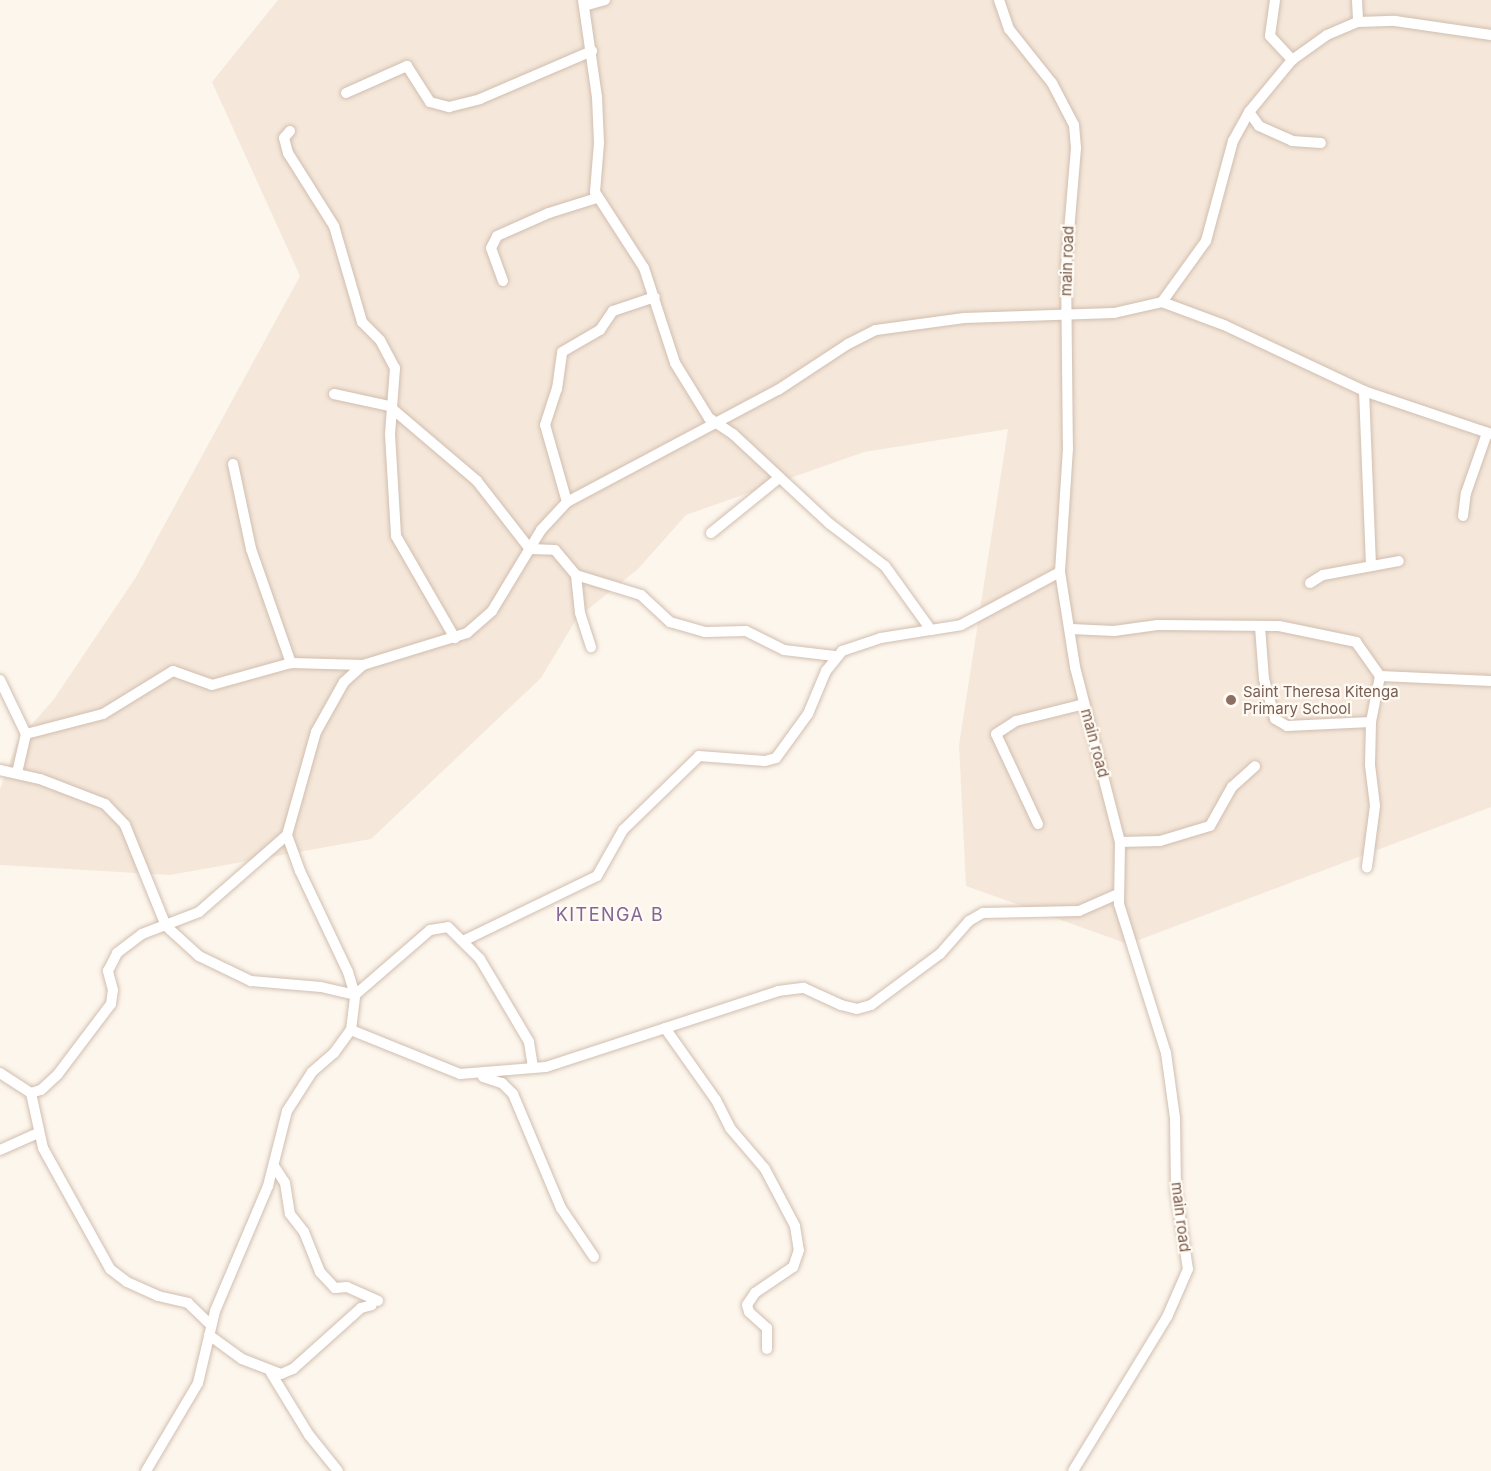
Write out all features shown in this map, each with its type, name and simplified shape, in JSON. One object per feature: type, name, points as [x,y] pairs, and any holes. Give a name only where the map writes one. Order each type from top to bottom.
[{"type":"street","points":[[605,0],[584,3],[592,51],[599,143],[597,198],[644,268],[675,363],[701,407],[717,424],[885,566],[931,630]]},
{"type":"street","name":"main road","points":[[999,0],[1009,29],[1052,82],[1074,125],[1076,148],[1068,221],[1066,314],[1069,414],[1060,572],[1084,704],[1123,857],[1118,894],[1166,1053],[1175,1118],[1176,1191],[1188,1269],[1167,1317],[1073,1471]]},
{"type":"street","points":[[1275,0],[1270,36],[1292,60]]},
{"type":"street","points":[[1357,0],[1358,22]]},
{"type":"street","points":[[1162,302],[1206,241],[1233,141],[1249,112],[1292,60],[1327,34],[1358,22],[1427,24],[1491,35]]},
{"type":"street","points":[[346,93],[407,66],[430,102],[449,107],[480,99],[592,51]]},
{"type":"street","points":[[1249,112],[1259,126],[1292,141],[1321,143]]},
{"type":"street","points":[[290,131],[284,138],[288,153],[334,226],[362,322],[380,340],[395,368],[390,434],[396,536],[455,638]]},
{"type":"street","points":[[503,281],[490,248],[497,236],[549,213],[597,198]]},
{"type":"street","points":[[567,502],[545,424],[557,389],[561,352],[600,330],[613,311],[655,297]]},
{"type":"street","points":[[26,734],[103,714],[168,672],[177,671],[206,683],[222,684],[291,663],[363,664],[467,633],[492,611],[552,515],[567,502],[717,424],[876,330],[912,323],[1114,313],[1162,302],[1235,329],[1364,391],[1489,434],[1466,493],[1463,516]]},
{"type":"street","points":[[1364,391],[1371,566]]},
{"type":"street","points":[[334,394],[360,402],[381,402],[393,410],[477,481],[530,549],[555,550],[576,575],[641,595],[670,622],[705,632],[746,631],[784,650],[835,656],[881,638],[961,625],[1060,572]]},
{"type":"street","points":[[233,464],[251,549],[291,663]]},
{"type":"street","points":[[711,533],[779,478]]},
{"type":"street","points":[[1310,583],[1323,575],[1399,561]]},
{"type":"street","points":[[576,575],[580,613],[591,647]]},
{"type":"street","points":[[1071,629],[1114,631],[1158,625],[1279,626],[1356,642],[1380,676],[1371,722],[1370,765],[1375,806],[1367,867]]},
{"type":"street","points":[[1260,627],[1264,679],[1275,719],[1287,726],[1371,722]]},
{"type":"street","points":[[463,941],[597,876],[623,830],[699,756],[765,761],[776,758],[808,714],[835,656]]},
{"type":"street","points":[[31,1093],[58,1074],[111,1004],[113,990],[108,971],[117,953],[142,934],[166,926],[210,905],[239,874],[287,835],[316,732],[344,682],[363,664]]},
{"type":"street","points":[[1380,676],[1491,681]]},
{"type":"street","points":[[0,680],[26,734],[17,773]]},
{"type":"street","points":[[1038,824],[996,734],[1016,721],[1084,704]]},
{"type":"street","points":[[1120,842],[1160,841],[1210,826],[1232,787],[1255,766]]},
{"type":"street","points":[[0,770],[17,773],[87,796],[117,814],[153,887],[166,926],[199,956],[222,971],[251,981],[321,987],[355,995]]},
{"type":"street","points":[[146,1471],[191,1401],[210,1330],[274,1166],[280,1132],[294,1096],[351,1030],[355,995],[287,835]]},
{"type":"street","points":[[474,1075],[533,1068],[574,1060],[778,991],[804,988],[841,1005],[856,1009],[871,1005],[940,954],[969,921],[982,914],[1078,911],[1118,894]]},
{"type":"street","points":[[355,995],[436,927],[448,927],[480,959],[529,1042],[533,1068]]},
{"type":"street","points":[[665,1028],[712,1095],[730,1128],[765,1169],[795,1226],[799,1250],[793,1268],[755,1293],[747,1305],[749,1312],[767,1328],[767,1349]]},
{"type":"street","points":[[351,1030],[444,1070],[502,1083],[513,1094],[561,1208],[594,1257]]},
{"type":"street","points":[[0,1073],[31,1093],[38,1133],[110,1269],[127,1282],[158,1296],[188,1303],[210,1330],[270,1373],[309,1435],[338,1471]]},
{"type":"street","points":[[0,1150],[38,1133]]},
{"type":"street","points":[[270,1373],[281,1374],[293,1369],[361,1308],[375,1303],[347,1287],[335,1288],[320,1272],[304,1232],[290,1214],[285,1183],[274,1166]]},
{"type":"shaded area","points":[[278,0],[1491,0],[1491,807],[1128,944],[966,886],[959,745],[1008,429],[864,452],[686,515],[638,569],[577,618],[541,678],[371,839],[170,875],[0,865],[0,789],[18,740],[54,699],[136,577],[300,276],[212,82]]},
{"type":"place","name":"Saint Theresa Kitenga Primary School","points":[[1231,700]]},
{"type":"district","name":"KITENGA B","points":[[610,915]]}]
